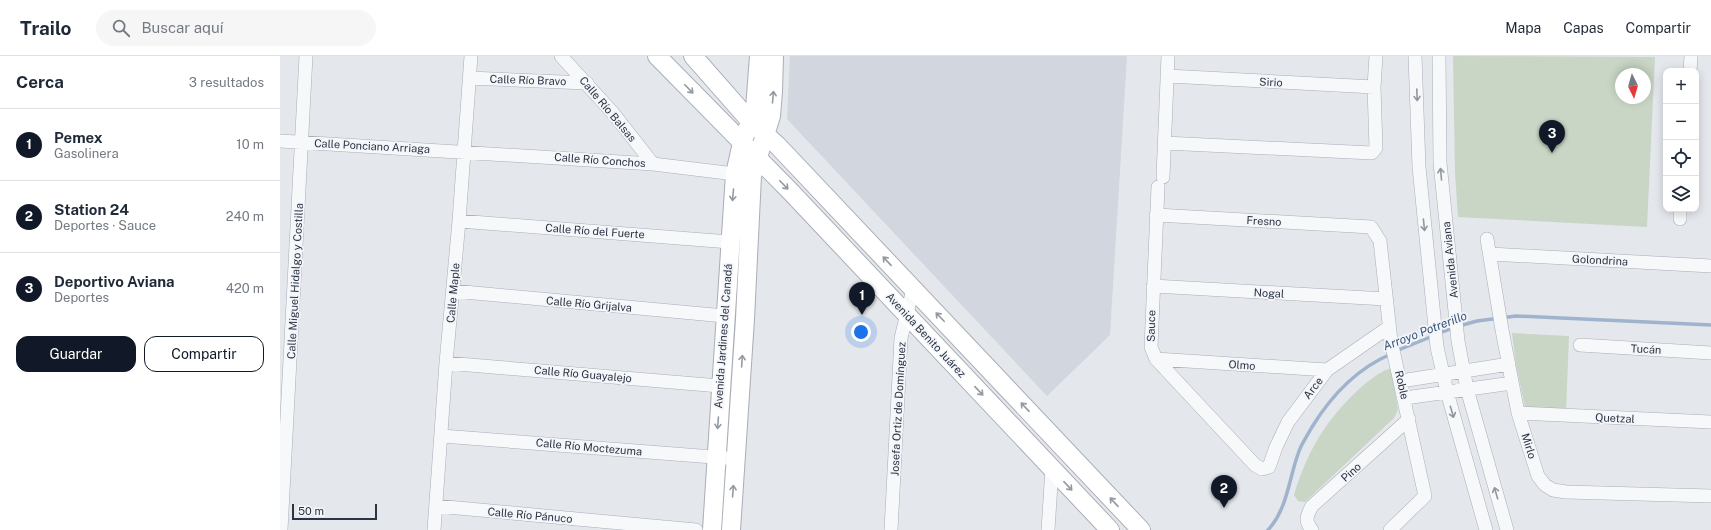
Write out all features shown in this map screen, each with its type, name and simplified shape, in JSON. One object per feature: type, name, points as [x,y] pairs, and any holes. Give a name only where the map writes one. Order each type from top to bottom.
[{"type":"street","name":"Calle Miguel Hidalgo y Costilla","points":[[281,530],[282,482],[306,56]]},
{"type":"street","name":"Calle Maple","points":[[434,530],[471,56]]},
{"type":"street","name":"Calle Río Balsas","points":[[561,56],[587,83],[623,125],[653,164]]},
{"type":"street","name":"Avenida Benito Juárez","points":[[657,56],[757,157],[1110,530]]},
{"type":"street","name":"Avenida Benito Juárez","points":[[693,56],[751,122],[765,136],[777,145],[1141,530]]},
{"type":"street","name":"Avenida Jardines del Canadá","points":[[712,530],[715,457],[735,174],[742,143],[755,109],[759,56]]},
{"type":"street","name":"Avenida Jardines del Canadá","points":[[731,530],[752,176],[765,136],[772,104],[774,56]]},
{"type":"street","name":"Sauce","points":[[1168,56],[1165,143],[1156,215],[1150,337],[1151,347],[1156,359],[1255,465],[1262,469]]},
{"type":"street","points":[[1165,143],[1372,153],[1376,148],[1374,87],[1376,56]]},
{"type":"street","name":"Avenida Aviana","points":[[1415,56],[1419,167],[1437,347],[1447,392],[1486,530]]},
{"type":"street","name":"Avenida Aviana","points":[[1439,56],[1440,163],[1458,341],[1467,389],[1507,530]]},
{"type":"street","points":[[1690,68],[1691,56]]},
{"type":"street","name":"Sirio","points":[[1168,76],[1374,87]]},
{"type":"street","name":"Calle Río Bravo","points":[[469,78],[587,83]]},
{"type":"street","name":"Calle Ponciano Arriaga","points":[[280,141],[464,151]]},
{"type":"street","name":"Calle Río Conchos","points":[[464,151],[653,164],[735,174]]},
{"type":"street","name":"Fresno","points":[[1156,215],[1371,227]]},
{"type":"street","name":"Calle Río del Fuerte","points":[[459,221],[730,242]]},
{"type":"street","name":"Roble","points":[[1371,227],[1380,241],[1389,327],[1426,496],[1390,530]]},
{"type":"street","name":"Mirlo","points":[[1487,240],[1518,413],[1538,476],[1545,485],[1554,490],[1566,492],[1711,496]]},
{"type":"street","name":"Golondrina","points":[[1490,254],[1711,266]]},
{"type":"street","name":"Nogal","points":[[1152,286],[1386,299]]},
{"type":"street","name":"Josefa Ortiz de Domínguez","points":[[892,530],[901,343],[913,289]]},
{"type":"street","name":"Calle Río Grijalva","points":[[453,291],[725,316]]},
{"type":"street","name":"Arce","points":[[1262,469],[1269,467],[1276,447],[1288,422],[1327,370],[1389,327]]},
{"type":"street","name":"Tucán","points":[[1580,345],[1711,353]]},
{"type":"street","name":"Olmo","points":[[1156,359],[1327,370]]},
{"type":"street","name":"Calle Río Guayalejo","points":[[446,363],[720,386]]},
{"type":"street","points":[[1401,381],[1509,364]]},
{"type":"street","points":[[1405,398],[1512,383]]},
{"type":"street","name":"Quetzal","points":[[1518,413],[1711,422]]},
{"type":"street","name":"Pino","points":[[1312,530],[1307,525],[1306,517],[1312,506],[1410,419]]},
{"type":"street","name":"Calle Río Moctezuma","points":[[442,436],[735,459]]},
{"type":"street","points":[[1048,530],[1052,469]]},
{"type":"street","name":"Calle Río Pánuco","points":[[436,506],[696,530]]},
{"type":"shaded area","points":[[790,56],[1127,56],[1110,335],[1047,396],[787,119]]},
{"type":"green space","points":[[1453,56],[1655,57],[1647,227],[1458,217],[1455,173]]},
{"type":"green space","points":[[1512,333],[1569,336],[1566,412],[1525,407],[1516,365]]},
{"type":"green space","points":[[1391,368],[1398,410],[1394,418],[1305,502],[1298,501],[1294,495],[1299,479],[1318,438],[1336,413],[1358,390],[1374,377]]},
{"type":"waterway","name":"Arroyo Potrerillo","points":[[1459,326],[1477,321],[1516,316],[1711,325]]},
{"type":"waterway","name":"Arroyo Potrerillo","points":[[1439,333],[1453,328]]},
{"type":"waterway","name":"Arroyo Potrerillo","points":[[1396,351],[1433,336]]},
{"type":"waterway","name":"Arroyo Potrerillo","points":[[1268,530],[1279,513],[1287,494],[1301,447],[1319,416],[1346,384],[1367,367],[1391,354]]},
{"type":"place","name":"Deportivo Aviana","points":[[1552,153]]},
{"type":"place","name":"Pemex","points":[[862,315]]},
{"type":"place","name":"Station 24","points":[[1224,508]]}]
